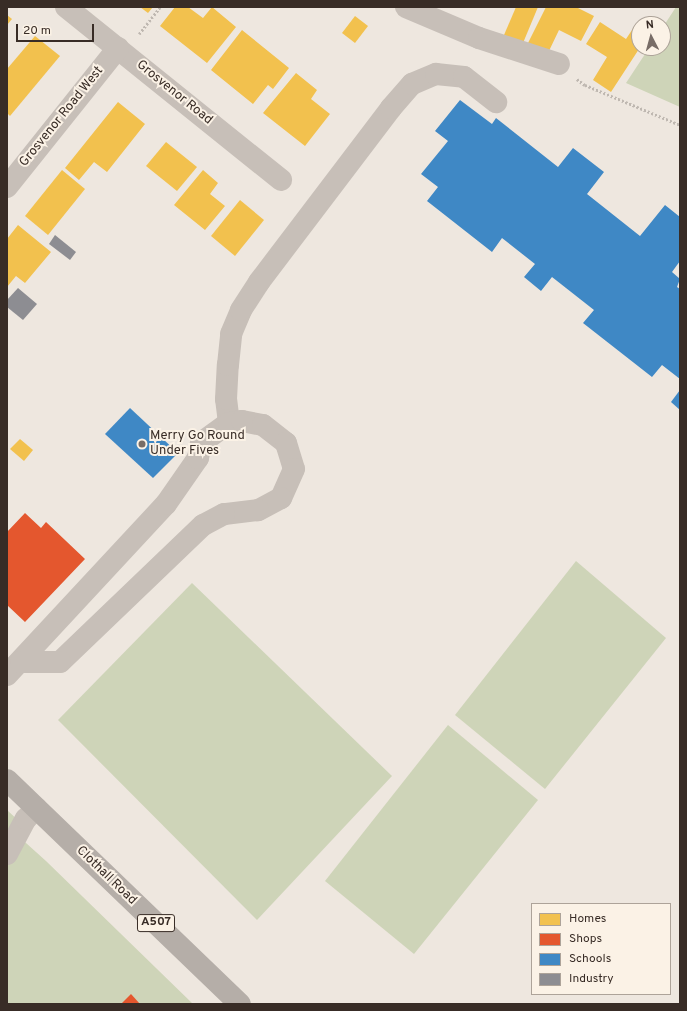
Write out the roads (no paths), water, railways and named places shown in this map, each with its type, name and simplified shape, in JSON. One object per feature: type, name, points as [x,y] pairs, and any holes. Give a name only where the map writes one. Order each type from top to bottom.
[{"type":"main road","name":"Clothall Road","points":[[7,780],[240,1004]]},
{"type":"street","name":"Grosvenor Road","points":[[66,7],[281,180]]},
{"type":"street","points":[[409,9],[479,38],[559,64]]},
{"type":"street","name":"Grosvenor Road West","points":[[7,187],[121,51]]},
{"type":"street","points":[[229,423],[226,399],[231,334],[241,310],[259,282],[391,108],[412,84],[436,74],[464,77],[496,102]]},
{"type":"street","points":[[242,421],[263,425],[286,443],[294,469],[281,498],[258,510],[224,514],[203,525],[60,662],[14,668],[166,504],[198,458],[201,444],[229,423],[242,421]]},
{"type":"street","points":[[7,854],[26,819],[36,808]]},
{"type":"place","name":"Merry Go Round Under Fives","points":[[142,444]]}]
